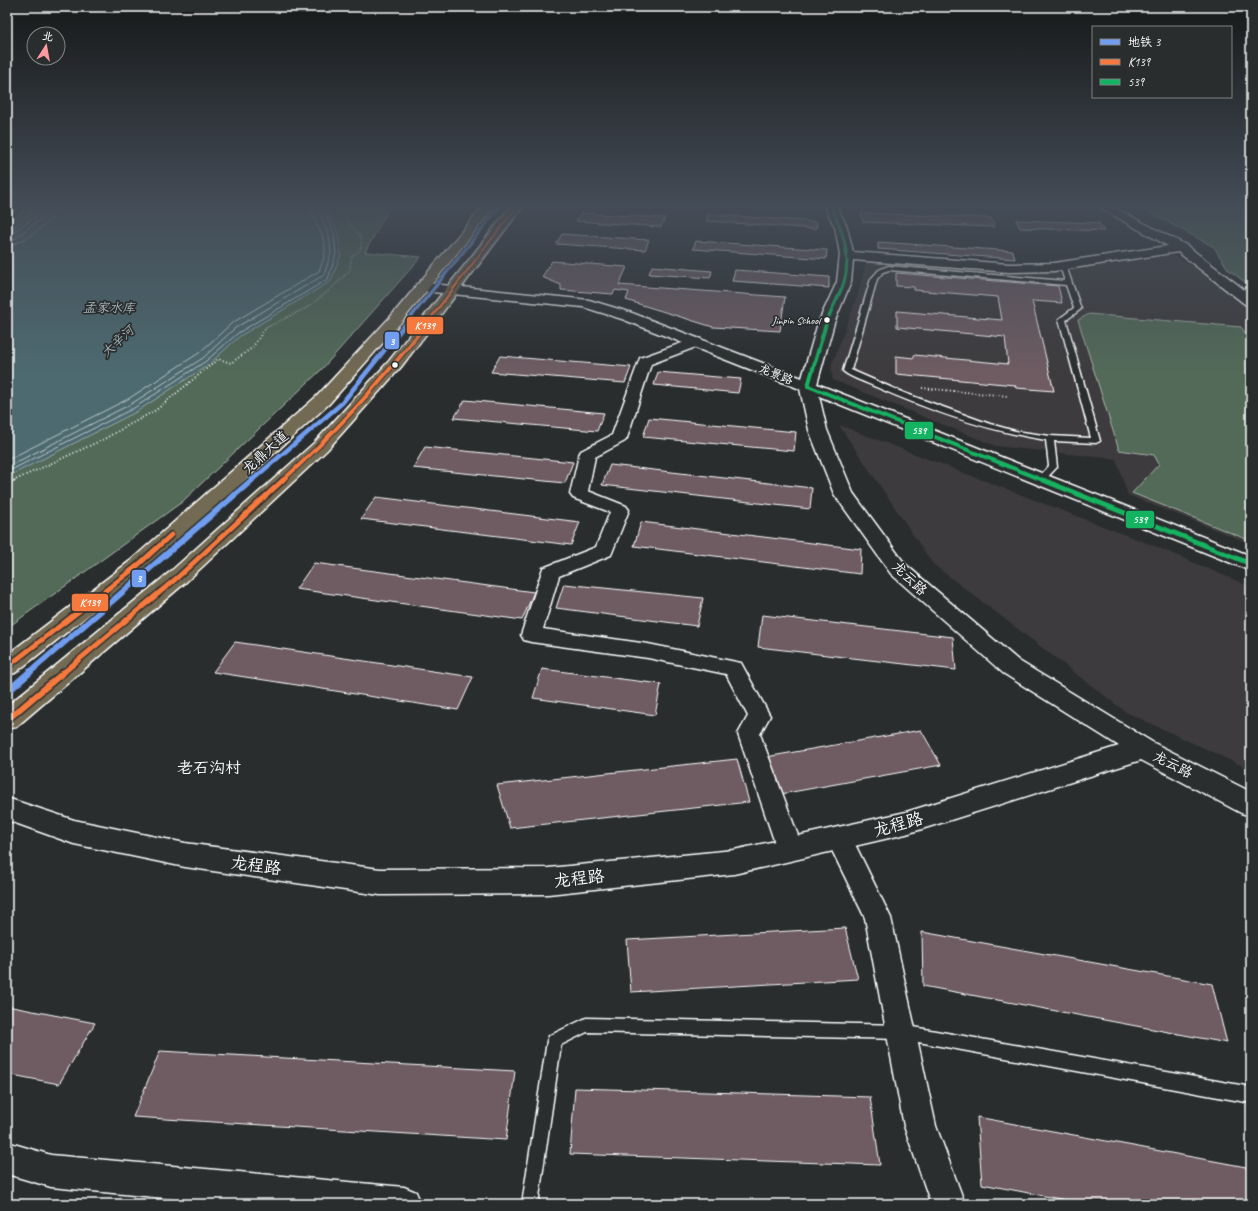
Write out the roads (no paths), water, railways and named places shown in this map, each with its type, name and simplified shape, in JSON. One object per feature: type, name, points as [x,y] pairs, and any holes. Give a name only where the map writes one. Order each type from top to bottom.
[{"type":"main road","name":"龙鼎大道","points":[[7,667],[137,566],[323,400],[398,317],[443,262]]},
{"type":"main road","points":[[7,720],[178,577],[321,446],[395,364],[475,262]]},
{"type":"street","name":"龙云路","points":[[846,262],[844,282],[826,323],[808,386],[818,430],[844,494],[898,570],[1011,667],[1143,749],[1251,805]]},
{"type":"street","points":[[921,262],[1009,268],[1063,266],[1092,262]]},
{"type":"street","points":[[1199,262],[1251,302]]},
{"type":"street","name":"龙景路","points":[[422,287],[584,303],[627,316],[808,386],[1251,564]]},
{"type":"street","points":[[696,342],[645,361],[619,438],[587,455],[579,494],[620,510],[604,551],[550,572],[532,636],[648,651],[733,668],[759,716],[749,734],[790,849]]},
{"type":"street","name":"龙程路","points":[[7,810],[74,832],[185,855],[380,882],[548,881],[734,862],[906,823],[1143,749]]},
{"type":"street","points":[[839,838],[878,918],[920,1126],[948,1204]]},
{"type":"street","points":[[7,1158],[51,1171],[404,1204]]},
{"type":"lane","points":[[1063,266],[1069,283],[1078,309],[1062,320],[1096,441],[1050,438],[1015,433],[987,426],[901,395],[847,371],[874,279],[881,271],[888,268],[1069,283]]},
{"type":"lane","points":[[1040,480],[1053,467],[1050,438]]},
{"type":"lane","points":[[530,1204],[554,1040],[586,1025],[902,1032],[1251,1095]]},
{"type":"water","name":"孟家水库","points":[[7,262],[338,262],[331,281],[240,336],[208,365],[136,412],[7,477]]},
{"type":"metro line","name":"3","points":[[7,692],[342,403],[456,262]]},
{"type":"place","name":"Jinpin School","points":[[827,320]]},
{"type":"district","name":"老石沟村","points":[[209,767]]},
{"type":"water label","name":"大辛河","points":[[117,341]]}]
